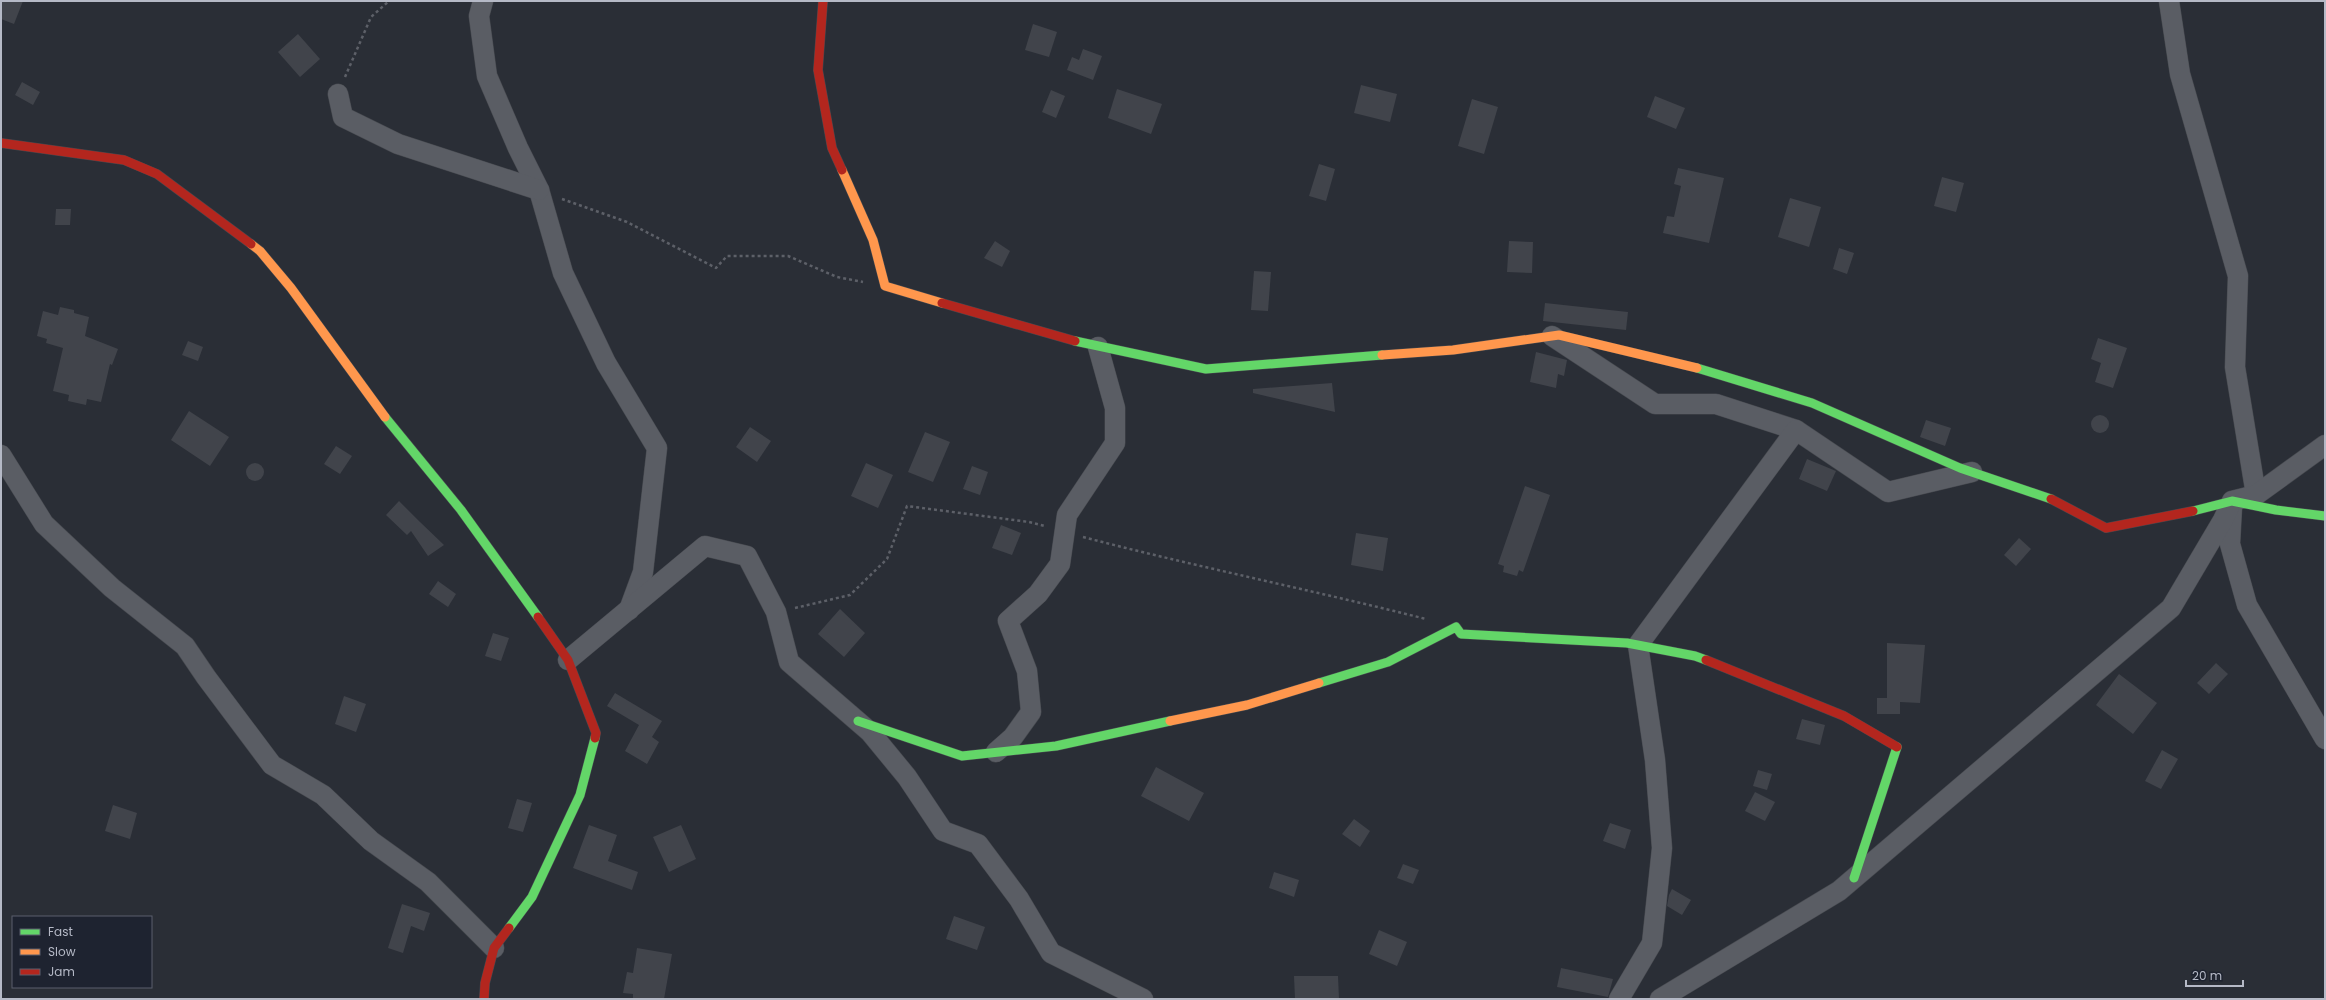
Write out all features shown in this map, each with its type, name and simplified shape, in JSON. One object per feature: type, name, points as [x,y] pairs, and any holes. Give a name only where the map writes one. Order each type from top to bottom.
[{"type":"street","points":[[483,1],[479,16],[487,76],[518,148],[539,190],[563,274],[606,363],[657,448],[643,572],[629,610]]},
{"type":"street","points":[[823,1],[818,70],[832,148],[873,240],[885,286],[1054,337],[1206,369],[1454,350],[1559,335],[1674,361],[1812,403],[1972,472],[2045,496],[2106,528],[2163,518],[2256,496],[2325,445]]},
{"type":"street","points":[[2169,1],[2180,74],[2238,276],[2235,367],[2256,496]]},
{"type":"street","points":[[338,94],[343,117],[391,140],[539,190]]},
{"type":"street","points":[[1,143],[124,160],[157,174],[260,251],[292,288],[369,398],[461,510],[568,660],[596,733],[580,795],[532,897],[494,948],[485,983],[484,999]]},
{"type":"street","points":[[1552,336],[1655,404],[1716,404],[1796,430],[1888,492],[1972,472]]},
{"type":"street","points":[[996,752],[1013,737],[1031,712],[1028,671],[1008,621],[1038,594],[1060,564],[1067,515],[1115,443],[1115,408],[1098,347]]},
{"type":"street","points":[[1620,999],[1652,943],[1662,848],[1654,760],[1638,645],[1796,430]]},
{"type":"street","points":[[1,455],[44,524],[112,588],[185,646],[272,765],[323,795],[371,841],[428,882],[494,948]]},
{"type":"street","points":[[2232,501],[2276,510],[2325,516]]},
{"type":"street","points":[[2232,501],[2230,544],[2247,606],[2325,739]]},
{"type":"street","points":[[1660,999],[1839,891],[2171,608],[2223,520],[2232,501]]},
{"type":"street","points":[[568,660],[705,546],[747,556],[776,612],[789,662],[870,732],[907,777],[943,831],[978,844],[1019,899],[1051,953],[1143,999]]},
{"type":"street","points":[[858,721],[962,756],[1056,746],[1247,705],[1388,662],[1456,627],[1461,634],[1638,645],[1696,656],[1844,716],[1898,748],[1854,878]]},
{"type":"path","points":[[338,94],[371,17],[389,1]]},
{"type":"path","points":[[539,190],[627,222],[716,268],[727,256],[788,256],[837,277],[885,286]]},
{"type":"path","points":[[776,612],[850,595],[887,560],[907,506],[1029,522],[1164,558],[1351,600],[1456,627]]},
{"type":"building","points":[[1,1],[23,1],[14,24],[1,19]]},
{"type":"building","points":[[1033,24],[1057,32],[1049,57],[1025,50]]},
{"type":"building","points":[[298,34],[320,59],[300,77],[278,52]]},
{"type":"building","points":[[1083,49],[1102,56],[1093,80],[1067,70],[1072,57],[1079,60]]},
{"type":"building","points":[[22,82],[40,92],[33,105],[15,95]]},
{"type":"building","points":[[1361,85],[1397,94],[1390,122],[1354,113]]},
{"type":"building","points":[[1117,89],[1162,104],[1151,134],[1108,118]]},
{"type":"building","points":[[1051,90],[1065,96],[1056,118],[1042,112]]},
{"type":"building","points":[[1655,96],[1685,108],[1676,129],[1647,117]]},
{"type":"building","points":[[1472,99],[1498,107],[1484,154],[1458,146]]},
{"type":"building","points":[[1319,164],[1335,169],[1326,201],[1309,196]]},
{"type":"building","points":[[1678,168],[1724,178],[1709,243],[1663,233],[1667,216],[1674,217],[1681,186],[1674,184]]},
{"type":"building","points":[[1942,177],[1964,183],[1956,212],[1934,206]]},
{"type":"building","points":[[1790,198],[1821,207],[1809,247],[1778,237]]},
{"type":"building","points":[[56,209],[71,209],[70,225],[55,225]]},
{"type":"building","points":[[995,241],[1010,251],[1002,267],[984,258]]},
{"type":"building","points":[[1509,241],[1533,242],[1532,273],[1507,272]]},
{"type":"building","points":[[1839,248],[1854,253],[1847,274],[1833,269]]},
{"type":"building","points":[[1254,271],[1271,272],[1268,311],[1251,310]]},
{"type":"building","points":[[1545,303],[1628,312],[1626,330],[1543,321]]},
{"type":"building","points":[[60,307],[74,310],[74,313],[89,317],[85,336],[118,349],[112,365],[110,364],[101,402],[87,399],[86,405],[68,401],[69,395],[53,391],[63,348],[46,343],[47,339],[37,336],[43,311],[58,315]]},
{"type":"building","points":[[2098,338],[2127,348],[2113,388],[2095,382],[2101,363],[2091,359]]},
{"type":"building","points":[[188,341],[203,347],[198,361],[182,355]]},
{"type":"building","points":[[1536,352],[1567,360],[1564,376],[1558,374],[1556,388],[1530,382]]},
{"type":"building","points":[[1332,383],[1335,412],[1253,393],[1253,389]]},
{"type":"building","points":[[189,411],[229,437],[210,466],[171,440]]},
{"type":"building","points":[[2100,415],[2106,418],[2109,424],[2106,430],[2100,433],[2094,430],[2091,424],[2094,418]]},
{"type":"building","points":[[1926,420],[1951,428],[1945,446],[1920,437]]},
{"type":"building","points":[[750,427],[771,441],[757,462],[736,447]]},
{"type":"building","points":[[925,432],[950,442],[933,482],[908,472]]},
{"type":"building","points":[[336,446],[352,456],[340,474],[324,464]]},
{"type":"building","points":[[1807,459],[1836,471],[1827,491],[1799,479]]},
{"type":"building","points":[[251,463],[259,463],[264,468],[262,479],[259,481],[251,481],[246,476],[246,468]]},
{"type":"building","points":[[866,463],[893,475],[878,508],[851,496]]},
{"type":"building","points":[[972,466],[988,472],[980,495],[963,489]]},
{"type":"building","points":[[1525,486],[1550,495],[1523,572],[1519,570],[1517,576],[1503,572],[1504,566],[1498,564]]},
{"type":"building","points":[[399,501],[444,545],[428,556],[411,531],[407,535],[386,515]]},
{"type":"building","points":[[1001,525],[1021,533],[1012,555],[992,548]]},
{"type":"building","points":[[1356,533],[1388,538],[1383,571],[1351,565]]},
{"type":"building","points":[[2019,538],[2031,549],[2016,566],[2004,555]]},
{"type":"building","points":[[438,581],[456,594],[448,607],[429,594]]},
{"type":"building","points":[[840,609],[865,633],[844,657],[818,634]]},
{"type":"building","points":[[493,633],[509,638],[501,661],[485,656]]},
{"type":"building","points":[[1887,643],[1925,645],[1920,703],[1900,702],[1900,714],[1877,714],[1877,698],[1887,698]]},
{"type":"building","points":[[2216,663],[2228,674],[2209,694],[2197,683]]},
{"type":"building","points":[[2119,674],[2157,703],[2133,734],[2096,705]]},
{"type":"building","points":[[615,693],[662,721],[652,737],[659,742],[647,764],[625,751],[639,725],[607,706]]},
{"type":"building","points":[[344,696],[366,704],[356,732],[335,724]]},
{"type":"building","points":[[1802,719],[1825,725],[1820,745],[1796,739]]},
{"type":"building","points":[[2162,750],[2178,759],[2161,789],[2145,781]]},
{"type":"building","points":[[1156,767],[1204,793],[1189,821],[1141,796]]},
{"type":"building","points":[[1758,770],[1772,774],[1767,790],[1753,786]]},
{"type":"building","points":[[1755,792],[1775,802],[1765,821],[1745,811]]},
{"type":"building","points":[[517,799],[532,803],[523,832],[508,828]]},
{"type":"building","points":[[113,805],[137,813],[130,839],[105,831]]},
{"type":"building","points":[[1354,819],[1370,831],[1360,847],[1342,834]]},
{"type":"building","points":[[1610,823],[1631,830],[1625,849],[1603,841]]},
{"type":"building","points":[[589,825],[617,835],[608,861],[638,872],[632,890],[573,868]]},
{"type":"building","points":[[681,825],[696,859],[669,872],[653,837]]},
{"type":"building","points":[[1403,864],[1419,870],[1413,884],[1397,878]]},
{"type":"building","points":[[1274,872],[1299,880],[1294,897],[1269,888]]},
{"type":"building","points":[[1672,889],[1691,900],[1682,915],[1667,906]]},
{"type":"building","points":[[402,904],[430,913],[424,931],[411,926],[403,953],[388,948]]},
{"type":"building","points":[[954,916],[985,927],[977,950],[946,939]]},
{"type":"building","points":[[1379,930],[1407,942],[1397,966],[1369,954]]},
{"type":"building","points":[[637,948],[672,954],[664,999],[633,999],[633,994],[623,993],[627,972],[633,973]]},
{"type":"building","points":[[1561,968],[1613,979],[1608,997],[1557,987]]},
{"type":"building","points":[[1294,976],[1338,976],[1339,999],[1295,999]]},
{"type":"traffic: fast","points":[[1075,341],[1206,369],[1382,355]]},
{"type":"traffic: fast","points":[[1697,368],[1812,403],[1960,468],[2051,499]]},
{"type":"traffic: fast","points":[[385,417],[461,510],[538,617]]},
{"type":"traffic: fast","points":[[2193,511],[2232,501],[2276,510],[2325,516]]},
{"type":"traffic: fast","points":[[1319,683],[1388,662],[1456,627],[1461,634],[1627,643],[1695,656],[1706,660]]},
{"type":"traffic: fast","points":[[858,721],[962,756],[1056,746],[1170,721]]},
{"type":"traffic: fast","points":[[509,928],[532,897],[580,795],[595,738]]},
{"type":"traffic: fast","points":[[1854,878],[1897,747]]},
{"type":"traffic: slow","points":[[842,170],[873,240],[885,286],[942,303]]},
{"type":"traffic: slow","points":[[251,244],[260,251],[291,288],[385,417]]},
{"type":"traffic: slow","points":[[1382,355],[1453,350],[1559,335],[1697,368]]},
{"type":"traffic: slow","points":[[1170,721],[1247,705],[1319,683]]},
{"type":"traffic: jam","points":[[823,1],[818,70],[832,148],[842,170]]},
{"type":"traffic: jam","points":[[1,143],[124,160],[157,174],[251,244]]},
{"type":"traffic: jam","points":[[942,303],[1075,341]]},
{"type":"traffic: jam","points":[[2051,499],[2106,528],[2193,511]]},
{"type":"traffic: jam","points":[[538,617],[568,660],[596,733],[595,738]]},
{"type":"traffic: jam","points":[[1706,660],[1844,716],[1897,747]]},
{"type":"traffic: jam","points":[[484,999],[485,983],[494,948],[509,928]]}]
